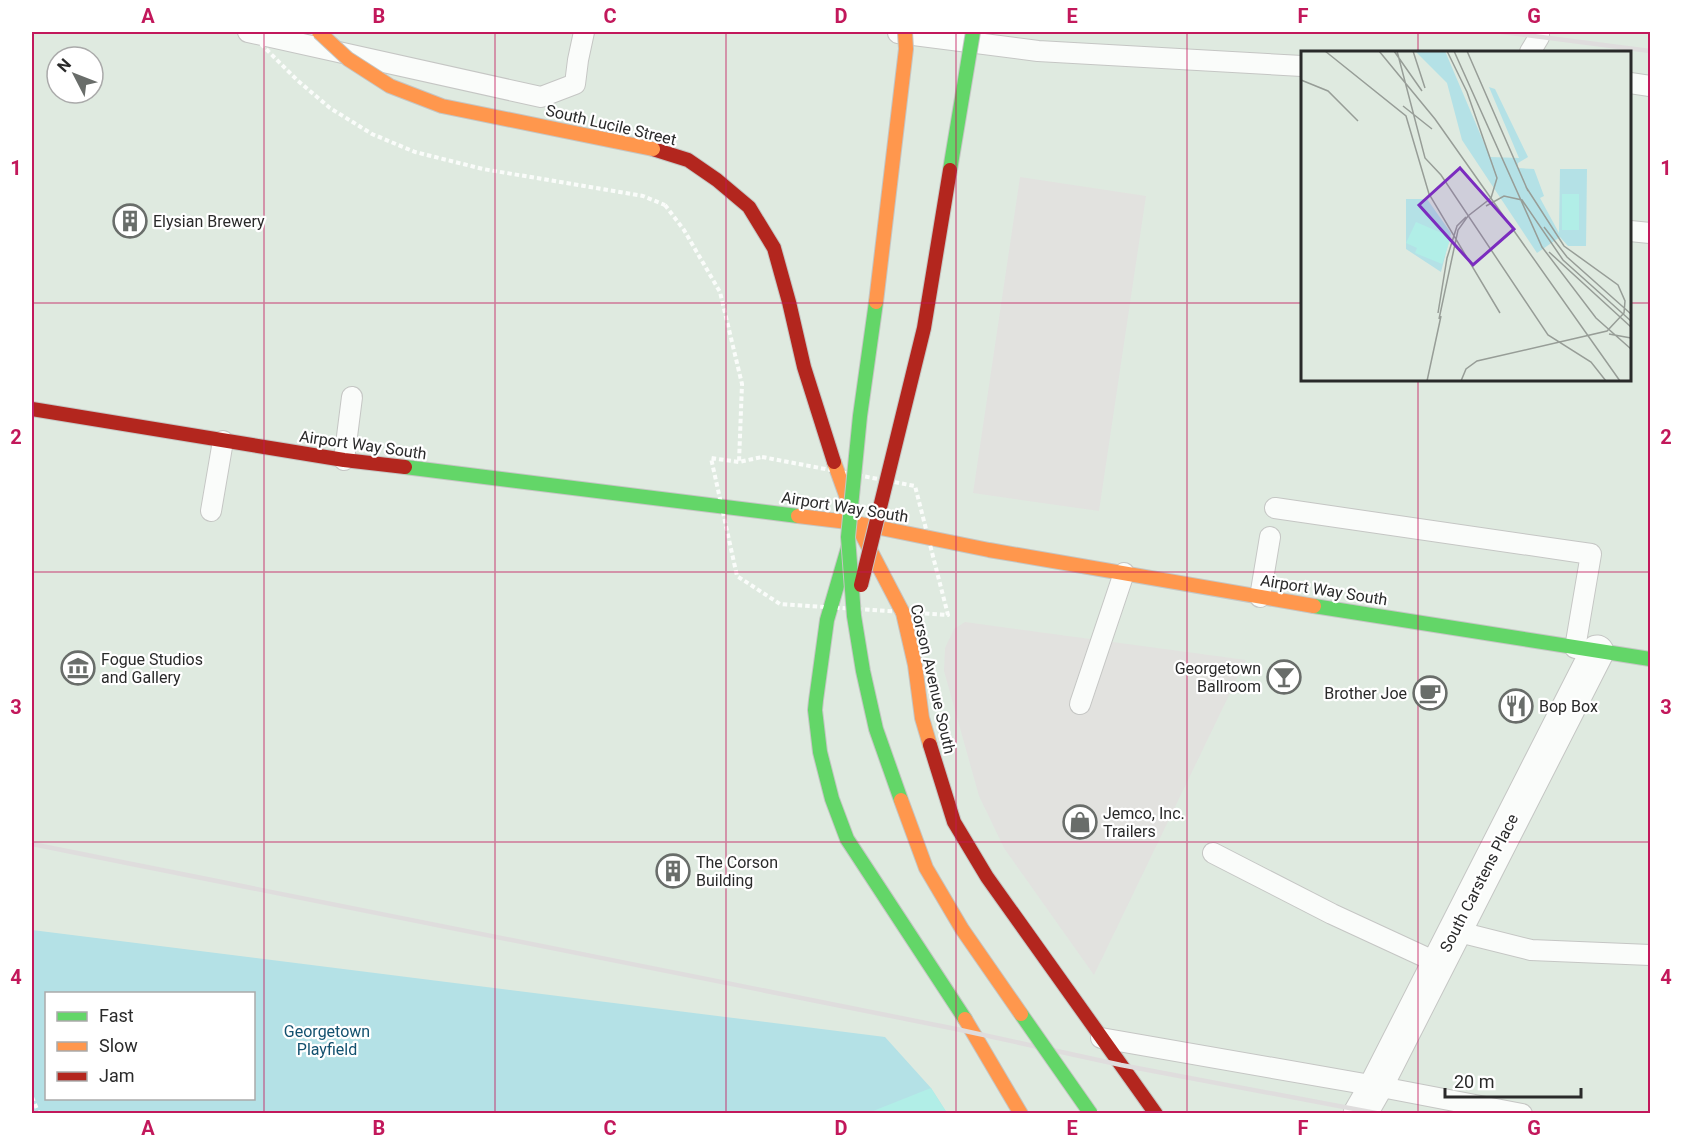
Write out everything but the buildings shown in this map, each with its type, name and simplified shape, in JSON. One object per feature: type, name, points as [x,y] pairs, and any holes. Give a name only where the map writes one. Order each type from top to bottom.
[{"type":"main road","name":"South Lucile Street","points":[[320,32],[348,58],[390,86],[442,106],[653,149],[688,160],[717,180],[749,207],[774,248],[819,420],[856,523]]},
{"type":"main road","points":[[905,32],[906,49],[860,416],[848,537],[854,616],[863,670],[876,729],[926,868],[962,929],[1091,1113]]},
{"type":"main road","points":[[854,616],[924,328],[973,32]]},
{"type":"main road","name":"Airport Way South","points":[[32,409],[344,460],[856,523],[988,550],[1260,597],[1650,660]]},
{"type":"main road","points":[[856,523],[827,620],[815,710],[820,752],[832,799],[848,839],[974,1033],[1021,1113]]},
{"type":"main road","name":"Corson Avenue South","points":[[856,523],[903,613],[915,665],[922,718],[954,822],[987,878],[1156,1113]]},
{"type":"street","name":"South Carstens Place","points":[[1368,1100],[1455,931],[1586,650]]},
{"type":"lane","points":[[248,32],[541,97],[575,84],[584,32]]},
{"type":"lane","points":[[889,32],[1038,51],[1301,66]]},
{"type":"lane","points":[[1531,51],[1539,37],[1539,32]]},
{"type":"lane","points":[[1631,83],[1650,86]]},
{"type":"lane","points":[[1631,231],[1650,233]]},
{"type":"lane","points":[[344,460],[352,397]]},
{"type":"lane","points":[[211,512],[223,441]]},
{"type":"lane","points":[[1275,508],[1591,554],[1586,650]]},
{"type":"lane","points":[[1260,597],[1270,537]]},
{"type":"lane","points":[[1080,704],[1124,573]]},
{"type":"lane","points":[[1213,853],[1332,914],[1438,963]]},
{"type":"lane","points":[[1455,931],[1531,950],[1650,955]]},
{"type":"lane","points":[[1101,1038],[1368,1100],[1522,1113]]},
{"type":"path","points":[[665,206],[684,230],[720,292],[742,384],[739,462]]},
{"type":"path","points":[[711,458],[739,462],[762,457]]},
{"type":"path","points":[[737,576],[780,604]]},
{"type":"path","points":[[32,1097],[39,1113]]},
{"type":"shaded area","points":[[1020,177],[1146,196],[1099,511],[973,493]]},
{"type":"shaded area","name":"Jemco, Inc. Trailers","points":[[965,622],[1246,660],[1094,975],[1004,848],[979,796],[944,671],[945,648],[954,629]]},
{"type":"shaded area","points":[[931,1088],[947,1113],[868,1113]]},
{"type":"green space","name":"Georgetown Playfield","points":[[32,930],[885,1037],[931,1088],[947,1113],[32,1114]]},
{"type":"railway","points":[[1502,32],[1650,51]]},
{"type":"railway","points":[[32,844],[956,1029],[1121,1065],[1381,1114]]},
{"type":"traffic: fast","points":[[950,170],[973,32]]},
{"type":"traffic: fast","points":[[876,302],[860,416],[848,537],[854,616],[863,671],[876,729],[901,800]]},
{"type":"traffic: fast","points":[[405,467],[798,516]]},
{"type":"traffic: fast","points":[[848,548],[827,620],[816,700],[820,752],[832,799],[847,839],[965,1019]]},
{"type":"traffic: fast","points":[[1314,606],[1650,659]]},
{"type":"traffic: fast","points":[[1021,1014],[1091,1114]]},
{"type":"traffic: slow","points":[[319,32],[348,59],[390,86],[442,106],[653,149]]},
{"type":"traffic: slow","points":[[876,302],[906,49],[905,32]]},
{"type":"traffic: slow","points":[[834,462],[856,523],[903,613],[915,665],[922,718],[930,745]]},
{"type":"traffic: slow","points":[[798,516],[856,523],[989,550],[1314,606]]},
{"type":"traffic: slow","points":[[901,800],[926,868],[962,929],[1021,1014]]},
{"type":"traffic: slow","points":[[965,1019],[1021,1114]]},
{"type":"traffic: jam","points":[[653,149],[688,160],[717,180],[749,207],[774,248],[804,367],[834,462]]},
{"type":"traffic: jam","points":[[861,585],[924,328],[950,170]]},
{"type":"traffic: jam","points":[[32,409],[344,460],[405,467]]},
{"type":"traffic: jam","points":[[930,745],[954,822],[987,877],[1156,1114]]},
{"type":"place","name":"Elysian Brewery","points":[[130,221]]},
{"type":"place","name":"Fogue Studios and Gallery","points":[[78,668]]},
{"type":"place","name":"Georgetown Ballroom","points":[[1284,677]]},
{"type":"place","name":"Brother Joe","points":[[1430,693]]},
{"type":"place","name":"Bop Box","points":[[1516,706]]},
{"type":"place","name":"Jemco, Inc. Trailers","points":[[1080,822]]},
{"type":"place","name":"The Corson Building","points":[[673,871]]}]
